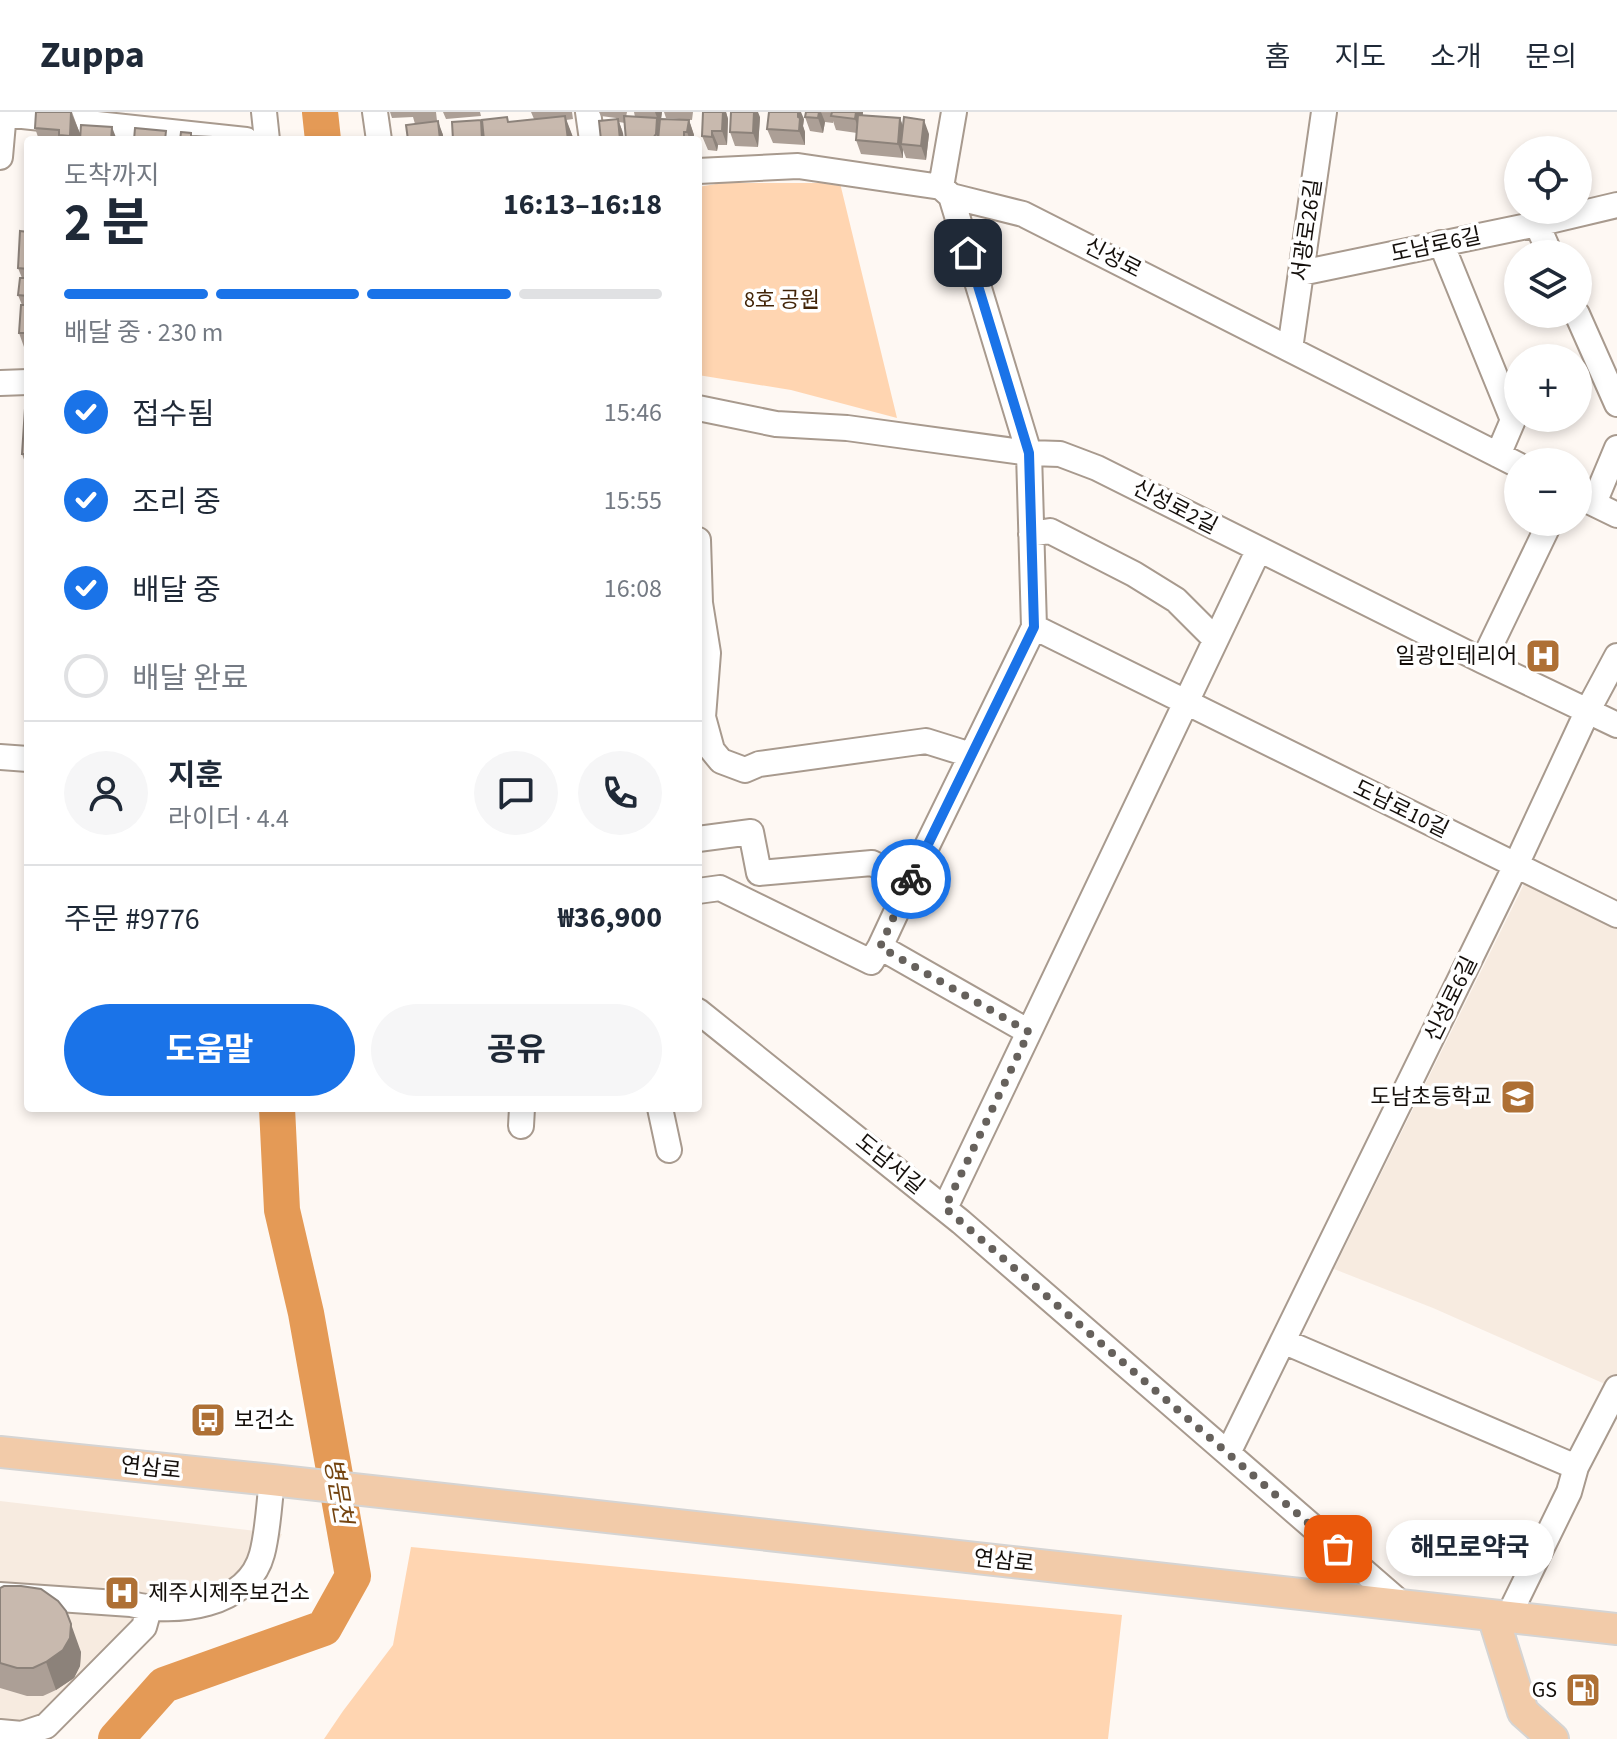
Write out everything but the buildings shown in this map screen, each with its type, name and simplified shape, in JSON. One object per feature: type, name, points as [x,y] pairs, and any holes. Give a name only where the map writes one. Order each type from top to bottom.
[{"type":"main road","name":"연삼로","points":[[0,1452],[1617,1629]]},
{"type":"main road","points":[[1501,1616],[1523,1712],[1553,1739]]},
{"type":"street","points":[[264,112],[267,136]]},
{"type":"street","points":[[375,112],[378,136]]},
{"type":"street","points":[[588,112],[591,136]]},
{"type":"street","points":[[702,890],[720,888],[871,962],[1034,627],[1029,453],[946,191],[954,112]]},
{"type":"street","name":"서광로26길","points":[[1290,349],[1324,112]]},
{"type":"street","points":[[0,157],[4,113],[180,136]]},
{"type":"street","name":"신성로","points":[[702,171],[798,166],[946,191],[1023,214],[1504,458]]},
{"type":"street","name":"도남로6길","points":[[1592,211],[1617,205]]},
{"type":"street","points":[[1537,224],[1544,240]]},
{"type":"street","name":"도남로6길","points":[[1301,273],[1537,224]]},
{"type":"street","name":"신성로","points":[[1441,243],[1513,420],[1510,448]]},
{"type":"street","points":[[1583,328],[1617,404]]},
{"type":"street","points":[[0,383],[24,382]]},
{"type":"street","name":"신성로2길","points":[[702,409],[776,424],[847,428],[1029,453],[1060,454],[1097,468],[1617,725]]},
{"type":"street","points":[[1592,490],[1617,448]]},
{"type":"street","points":[[1592,503],[1617,515]]},
{"type":"street","points":[[1031,534],[1050,531],[1134,574],[1176,600],[1215,639]]},
{"type":"street","points":[[1483,661],[1543,536]]},
{"type":"street","points":[[945,1208],[1259,549]]},
{"type":"street","points":[[702,616],[708,653],[702,701]]},
{"type":"street","name":"도남로10길","points":[[1034,627],[1617,915]]},
{"type":"street","name":"신성로6길","points":[[1228,1453],[1285,1342],[1588,710],[1617,656]]},
{"type":"street","points":[[702,722],[712,750],[721,761],[745,770],[759,764],[926,741],[971,755]]},
{"type":"street","points":[[0,757],[24,759]]},
{"type":"street","points":[[702,838],[751,832],[759,873],[872,863],[910,882]]},
{"type":"street","points":[[880,947],[1029,1032]]},
{"type":"street","name":"도남서길","points":[[702,1014],[945,1208],[1404,1606]]},
{"type":"street","points":[[661,1112],[669,1150]]},
{"type":"street","points":[[1285,1342],[1576,1467]]},
{"type":"street","points":[[1501,1616],[1569,1492],[1576,1467],[1617,1388]]},
{"type":"street","points":[[0,1595],[131,1604],[149,1609],[187,1607],[226,1598],[248,1581],[262,1556],[286,1482]]},
{"type":"street","points":[[0,1732],[22,1734],[46,1726],[144,1627],[149,1609]]},
{"type":"shaded area","name":"도남초등학교","points":[[1527,878],[1617,924],[1617,1381],[1614,1388],[1433,1308],[1334,1269]]},
{"type":"shaded area","name":"제주시제주보건소","points":[[0,1501],[282,1534],[265,1573],[222,1613],[158,1624],[45,1719],[21,1724],[0,1721]]},
{"type":"green space","name":"8호 공원","points":[[722,183],[840,183],[897,418],[791,390],[702,376],[702,186]]},
{"type":"green space","points":[[411,1547],[1122,1615],[1108,1739],[324,1739],[393,1645]]},
{"type":"waterway","name":"병문천","points":[[320,112],[323,136]]},
{"type":"waterway","name":"병문천","points":[[116,1739],[164,1685],[324,1628],[353,1576],[306,1313],[282,1210],[277,1112]]},
{"type":"way so far","points":[[911,879],[880,947],[1029,1032],[945,1208],[1338,1549]]},
{"type":"place","name":"일광인테리어","points":[[1543,656]]},
{"type":"place","name":"도남초등학교","points":[[1518,1097]]},
{"type":"place","name":"보건소","points":[[208,1420]]},
{"type":"place","name":"해모로약국","points":[[1338,1549]]},
{"type":"place","name":"제주시제주보건소","points":[[122,1593]]},
{"type":"place","name":"GS","points":[[1583,1690]]},
{"type":"route","points":[[911,879],[1034,627],[1029,453],[968,253]]}]
